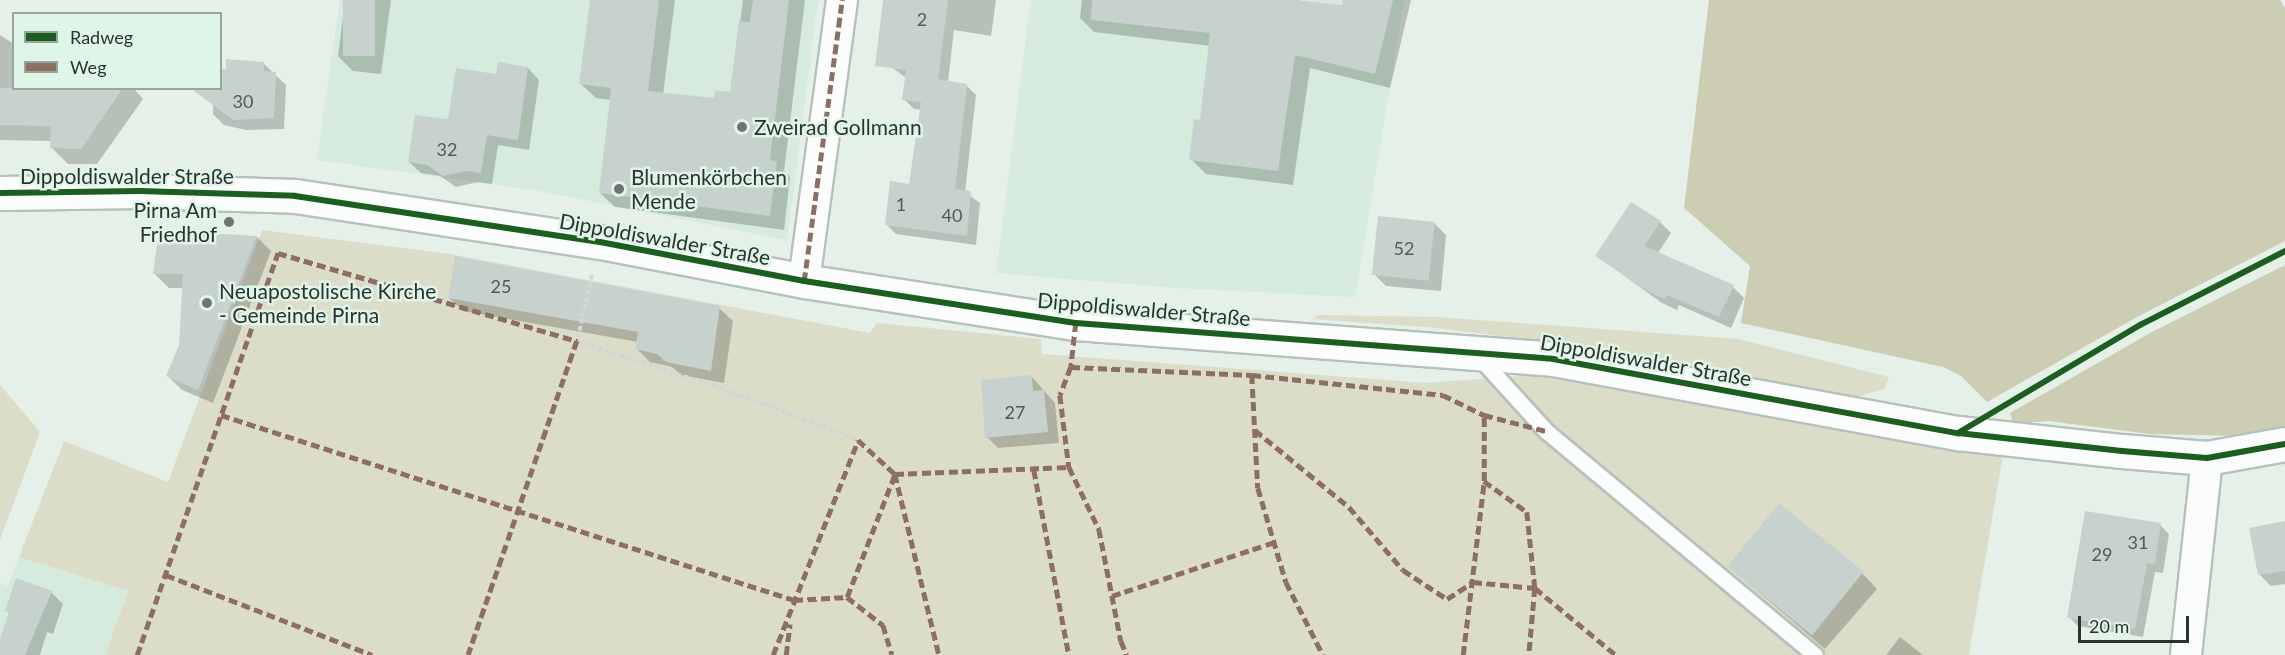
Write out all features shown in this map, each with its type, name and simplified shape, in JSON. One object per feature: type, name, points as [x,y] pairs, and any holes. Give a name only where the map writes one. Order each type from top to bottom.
[{"type":"street","points":[[804,281],[842,0]]},
{"type":"street","name":"Dippoldiswalder Straße","points":[[0,193],[140,191],[295,196],[600,242],[804,281],[1076,323],[1472,350],[1553,359],[1958,433],[2207,458],[2285,444]]},
{"type":"street","points":[[2186,655],[2207,458]]},
{"type":"lane","points":[[1472,350],[1546,431],[1815,655]]},
{"type":"path","points":[[600,242],[577,341],[732,392],[858,440]]},
{"type":"shaded area","points":[[340,0],[818,0],[787,240],[539,191],[317,160]]},
{"type":"shaded area","points":[[1031,0],[1404,0],[1355,297],[1177,288],[996,273]]},
{"type":"shaded area","points":[[1709,0],[2280,0],[2285,8],[2285,241],[2137,317],[1987,402],[1961,376],[1943,367],[1741,323],[1750,266],[1684,208]]},
{"type":"shaded area","points":[[262,230],[450,254],[870,333],[877,323],[1041,339],[1042,354],[1426,383],[1529,375],[2003,455],[1969,655],[105,655],[128,591],[19,557],[64,441],[168,482]]},
{"type":"shaded area","points":[[2285,265],[2285,426],[2239,436],[2150,434],[2048,421],[2013,424],[2010,413],[2152,332]]},
{"type":"shaded area","points":[[1318,315],[1437,317],[1739,339],[1889,377],[1884,389],[1852,398],[1555,343],[1436,328],[1314,319]]},
{"type":"shaded area","points":[[0,385],[40,432],[0,540]]},
{"type":"shaded area","points":[[19,557],[128,591],[105,655],[0,655],[0,583],[8,586]]},
{"type":"building","points":[[343,0],[375,0],[375,56],[343,56]]},
{"type":"building","points":[[590,0],[659,0],[648,91],[714,98],[715,90],[730,92],[739,21],[750,22],[753,0],[789,0],[770,160],[777,161],[770,216],[599,193],[611,88],[579,84]]},
{"type":"building","points":[[883,0],[948,0],[938,79],[967,84],[955,189],[971,191],[967,236],[885,225],[890,181],[909,184],[921,102],[902,100],[906,70],[875,66]]},
{"type":"building","points":[[1092,0],[1293,0],[1342,5],[1343,0],[1393,0],[1375,74],[1295,55],[1278,171],[1189,160],[1194,119],[1200,120],[1210,33],[1091,20]]},
{"type":"building","points":[[226,59],[264,62],[264,71],[276,72],[274,118],[233,120],[193,90],[222,90],[222,69],[226,69]]},
{"type":"building","points":[[498,62],[528,67],[518,140],[487,135],[481,173],[466,171],[443,176],[427,165],[408,162],[415,115],[448,119],[456,68],[496,74]]},
{"type":"building","points":[[0,88],[12,88],[12,90],[122,90],[81,149],[50,148],[51,126],[0,125]]},
{"type":"building","points":[[1631,202],[1661,221],[1644,246],[1734,285],[1719,317],[1667,295],[1665,299],[1649,292],[1595,256]]},
{"type":"building","points":[[1378,216],[1435,222],[1429,281],[1372,275]]},
{"type":"building","name":"Neuapostolische Kirche - Gemeinde Pirna","points":[[159,230],[257,236],[198,390],[166,376],[179,345],[183,274],[153,274]]},
{"type":"building","points":[[455,256],[720,306],[711,371],[666,362],[657,354],[635,349],[638,332],[448,298]]},
{"type":"building","points":[[1032,375],[1033,391],[1044,390],[1048,432],[985,438],[981,380]]},
{"type":"building","points":[[1779,503],[1864,572],[1812,635],[1727,567]]},
{"type":"building","points":[[2085,511],[2161,523],[2155,564],[2147,563],[2135,629],[2067,618]]},
{"type":"building","points":[[2285,521],[2285,571],[2258,575],[2249,528]]},
{"type":"building","points":[[16,578],[52,591],[25,655],[0,655],[0,638],[9,612],[5,611]]},
{"type":"marked path","points":[[804,281],[842,0]]},
{"type":"marked path","points":[[137,655],[278,253],[577,341],[468,655]]},
{"type":"marked path","points":[[1076,323],[1071,367],[1060,395],[1069,467],[1099,529],[1121,641],[1127,655]]},
{"type":"marked path","points":[[1071,367],[1252,375],[1443,395],[1484,415],[1546,431]]},
{"type":"marked path","points":[[1252,375],[1258,488],[1286,582],[1323,655]]},
{"type":"marked path","points":[[221,415],[794,600],[847,597],[883,625],[892,655]]},
{"type":"marked path","points":[[1463,655],[1484,481],[1484,415]]},
{"type":"marked path","points":[[1255,430],[1349,507],[1403,570],[1447,599],[1473,582],[1535,588],[1616,655]]},
{"type":"marked path","points":[[773,655],[858,440],[895,474],[1069,467]]},
{"type":"marked path","points":[[1034,470],[1069,655]]},
{"type":"marked path","points":[[895,474],[939,655]]},
{"type":"marked path","points":[[847,597],[895,474]]},
{"type":"marked path","points":[[1484,481],[1527,512],[1535,588],[1529,655]]},
{"type":"marked path","points":[[1112,596],[1274,542]]},
{"type":"marked path","points":[[166,575],[372,655]]},
{"type":"marked path","points":[[786,655],[790,624]]},
{"type":"cycle path","points":[[0,193],[140,191],[295,196],[600,242],[804,281],[1076,323],[1553,359],[1958,433],[2207,458],[2285,444]]},
{"type":"cycle path","points":[[1958,433],[2140,325],[2285,251]]},
{"type":"place","name":"Zweirad Gollmann","points":[[742,127]]},
{"type":"place","name":"Blumenkörbchen Mende","points":[[619,189]]},
{"type":"place","name":"Pirna Am Friedhof","points":[[229,222]]},
{"type":"place","name":"Neuapostolische Kirche - Gemeinde Pirna","points":[[207,303]]}]
